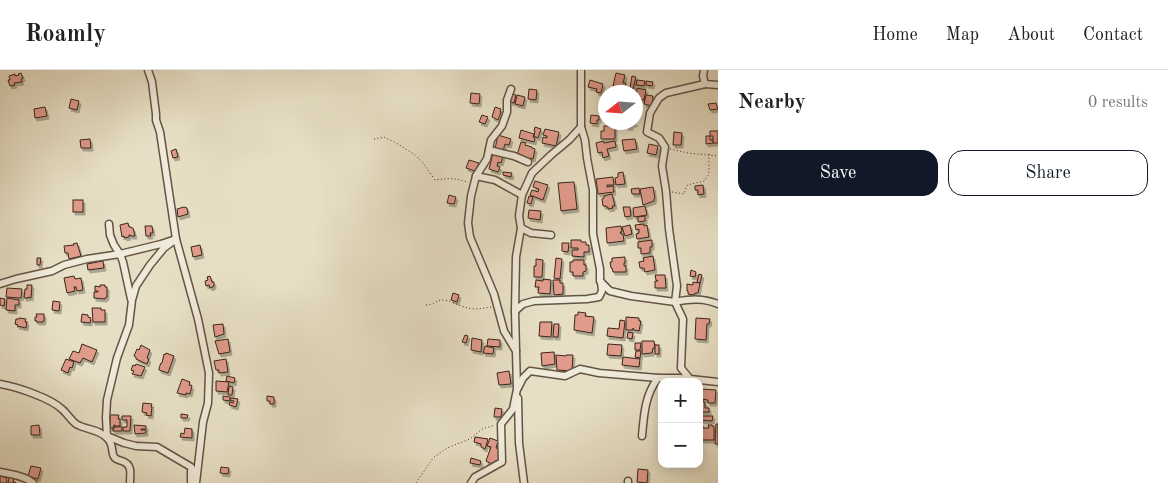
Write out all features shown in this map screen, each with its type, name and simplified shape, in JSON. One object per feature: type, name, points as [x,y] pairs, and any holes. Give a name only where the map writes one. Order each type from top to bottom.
[{"type":"street","points":[[148,70],[152,82],[156,120],[160,132],[176,239],[198,319],[209,373],[208,403],[196,480]]},
{"type":"street","points":[[515,311],[523,304],[534,301],[587,299],[599,297],[602,291],[600,268],[593,234],[594,190],[581,127],[581,70]]},
{"type":"street","points":[[704,70],[705,84]]},
{"type":"street","points":[[689,378],[681,368],[684,319],[675,302],[677,286],[662,166],[665,147],[659,138],[647,132],[650,113],[659,98],[666,93],[705,84],[718,85]]},
{"type":"street","points":[[512,89],[507,100],[507,112],[502,126],[491,140],[487,159],[476,176],[468,223],[470,237],[494,294],[504,331],[516,351]]},
{"type":"street","points":[[524,483],[519,443],[515,311],[516,257],[521,228],[519,216],[522,195],[532,173],[581,127]]},
{"type":"street","points":[[489,150],[514,156],[528,162]]},
{"type":"street","points":[[476,176],[495,180],[522,195]]},
{"type":"street","points":[[109,224],[110,236],[123,262],[132,300]]},
{"type":"street","points":[[521,228],[531,233],[551,234]]},
{"type":"street","points":[[0,284],[52,271],[64,265],[87,259],[120,254],[176,239]]},
{"type":"street","points":[[130,483],[131,469],[129,465],[116,459],[112,454],[112,443],[106,436],[107,400],[117,358],[128,325],[136,286],[164,248],[176,239]]},
{"type":"street","points":[[600,281],[610,291],[631,296],[675,302],[690,299],[707,300],[718,304]]},
{"type":"street","points":[[471,483],[475,477],[502,462],[501,424],[513,409],[517,389],[523,378],[530,371],[565,376],[580,369],[599,373],[658,378]]},
{"type":"street","points":[[642,436],[647,398],[658,378]]},
{"type":"street","points":[[703,380],[718,382]]},
{"type":"street","points":[[0,384],[39,396],[64,410],[78,425],[124,443],[157,448],[191,467],[196,480]]},
{"type":"street","points":[[191,467],[191,483]]},
{"type":"street","points":[[0,472],[30,480],[33,483]]},
{"type":"path","points":[[374,139],[384,137],[398,144],[423,163],[435,180],[460,179],[474,184]]},
{"type":"path","points":[[665,147],[672,150],[718,156]]},
{"type":"path","points":[[666,191],[684,194],[688,185],[704,181],[709,174],[708,154]]},
{"type":"path","points":[[426,305],[432,305],[440,300],[479,310],[491,307],[498,308]]},
{"type":"path","points":[[416,483],[432,458],[447,448],[470,439],[482,429],[501,424]]},
{"type":"building","points":[[21,73],[22,82],[14,83],[15,85],[10,86],[9,76]]},
{"type":"building","points":[[616,73],[625,75],[623,83],[626,83],[626,85],[613,85]]},
{"type":"building","points":[[632,76],[636,77],[634,85],[630,85]]},
{"type":"building","points":[[590,80],[603,84],[598,85],[598,92],[596,92],[597,89],[588,87]]},
{"type":"building","points":[[637,80],[645,81],[644,86],[636,85]]},
{"type":"building","points":[[646,81],[653,82],[652,86],[646,85]]},
{"type":"building","points":[[529,89],[537,90],[536,100],[528,99]]},
{"type":"building","points":[[643,89],[646,90],[643,100]]},
{"type":"building","points":[[471,93],[480,94],[479,104],[470,103]]},
{"type":"building","points":[[512,94],[516,95],[514,103],[510,102]]},
{"type":"building","points":[[517,95],[525,97],[523,106],[515,104]]},
{"type":"building","points":[[646,95],[653,96],[652,106],[644,104]]},
{"type":"building","points":[[71,99],[79,101],[77,110],[69,108]]},
{"type":"building","points":[[716,103],[718,109],[710,110],[708,104]]},
{"type":"building","points":[[45,107],[47,116],[35,118],[34,109]]},
{"type":"building","points":[[495,107],[501,109],[498,120],[492,117]]},
{"type":"building","points":[[482,115],[488,117],[485,124],[479,122]]},
{"type":"building","points":[[591,115],[598,116],[597,124],[590,123]]},
{"type":"building","points":[[535,127],[541,129],[538,138],[534,136]]},
{"type":"building","points":[[545,129],[559,132],[556,146],[542,143],[543,137],[547,138],[547,136],[543,135]]},
{"type":"building","points":[[521,130],[534,134],[534,142],[519,138]]},
{"type":"building","points":[[615,130],[615,139],[601,139],[601,131]]},
{"type":"building","points":[[710,131],[718,131],[718,143],[713,143],[713,136],[710,136]]},
{"type":"building","points":[[674,132],[682,133],[681,145],[673,145]]},
{"type":"building","points":[[498,135],[511,139],[509,145],[505,144],[503,151],[495,149]]},
{"type":"building","points":[[706,136],[710,136],[710,140],[713,140],[713,143],[706,144]]},
{"type":"building","points":[[90,139],[91,148],[81,148],[80,140]]},
{"type":"building","points":[[635,139],[637,149],[624,151],[622,140]]},
{"type":"building","points":[[603,141],[604,143],[615,141],[616,147],[607,149],[609,156],[603,158],[602,152],[598,153],[596,143]]},
{"type":"building","points":[[521,142],[535,149],[533,159],[517,155]]},
{"type":"building","points":[[649,144],[658,146],[656,155],[647,153]]},
{"type":"building","points":[[176,149],[178,157],[173,158],[171,151]]},
{"type":"building","points":[[493,153],[503,156],[501,163],[498,162],[497,166],[500,167],[498,172],[489,169]]},
{"type":"building","points":[[469,160],[479,163],[475,171],[466,168]]},
{"type":"building","points":[[503,172],[512,173],[511,177],[503,175]]},
{"type":"building","points":[[623,172],[625,184],[616,185],[615,178],[618,177],[618,173]]},
{"type":"building","points":[[613,177],[614,185],[607,185],[607,187],[613,186],[614,192],[598,194],[596,179]]},
{"type":"building","points":[[535,181],[548,185],[543,200],[530,195],[532,190],[538,192],[539,189],[533,187]]},
{"type":"building","points":[[574,182],[577,209],[561,211],[558,183]]},
{"type":"building","points":[[703,185],[704,194],[698,195],[698,190],[695,190],[695,186]]},
{"type":"building","points":[[653,187],[654,201],[643,205],[640,189]]},
{"type":"building","points":[[639,188],[640,194],[632,194],[631,189]]},
{"type":"building","points":[[612,194],[615,206],[608,209],[608,207],[603,206],[602,199],[604,196]]},
{"type":"building","points":[[449,195],[456,197],[454,204],[447,203]]},
{"type":"building","points":[[529,196],[533,197],[531,204],[527,203]]},
{"type":"building","points":[[73,200],[83,200],[83,212],[73,212]]},
{"type":"building","points":[[645,206],[647,215],[634,217],[633,208]]},
{"type":"building","points":[[623,207],[630,207],[631,216],[625,217]]},
{"type":"building","points":[[187,208],[188,214],[178,217],[177,209]]},
{"type":"building","points":[[529,210],[541,211],[540,220],[528,218]]},
{"type":"building","points":[[645,216],[645,221],[638,222],[638,217]]},
{"type":"building","points":[[128,223],[129,227],[133,228],[135,236],[129,235],[129,237],[125,238],[124,236],[122,237],[120,225]]},
{"type":"building","points":[[644,224],[644,226],[647,225],[649,237],[637,239],[636,234],[639,233],[639,229],[636,230],[635,225]]},
{"type":"building","points":[[630,225],[632,234],[625,236],[622,227]]},
{"type":"building","points":[[145,226],[152,226],[153,233],[150,233],[151,236],[146,236]]},
{"type":"building","points":[[621,226],[622,232],[620,232],[623,234],[624,241],[607,243],[606,228]]},
{"type":"building","points":[[571,240],[586,242],[586,245],[589,245],[589,252],[584,252],[584,257],[572,256],[572,250],[578,250],[578,248],[571,248]]},
{"type":"building","points":[[652,240],[650,253],[641,254],[638,242]]},
{"type":"building","points":[[77,243],[81,256],[69,259],[68,253],[65,253],[64,246]]},
{"type":"building","points":[[562,243],[569,243],[568,252],[562,251]]},
{"type":"building","points":[[200,245],[202,255],[193,257],[191,247]]},
{"type":"building","points":[[653,256],[655,270],[645,272],[644,268],[640,268],[639,262],[644,261],[643,258]]},
{"type":"building","points":[[625,257],[624,266],[626,266],[626,272],[613,272],[610,262],[612,262],[612,258]]},
{"type":"building","points":[[37,258],[41,258],[40,265],[37,265]]},
{"type":"building","points":[[556,258],[562,259],[560,279],[554,278]]},
{"type":"building","points":[[536,259],[543,260],[542,277],[534,277]]},
{"type":"building","points":[[573,260],[584,260],[586,271],[583,272],[583,276],[573,276],[573,272],[570,272],[570,262],[573,262]]},
{"type":"building","points":[[103,261],[104,268],[88,270],[87,264]]},
{"type":"building","points":[[691,270],[696,272],[695,277],[690,276]]},
{"type":"building","points":[[699,274],[702,275],[700,283],[697,282]]},
{"type":"building","points":[[655,275],[665,275],[666,288],[655,288],[655,281],[658,281]]},
{"type":"building","points":[[74,276],[75,279],[81,278],[83,290],[77,291],[76,287],[74,287],[75,291],[67,293],[64,278]]},
{"type":"building","points":[[210,276],[214,286],[210,288],[209,285],[206,286],[205,281]]},
{"type":"building","points":[[543,279],[551,280],[550,294],[538,293],[539,287],[535,287],[536,280],[543,281]]},
{"type":"building","points":[[553,280],[560,280],[560,283],[563,283],[563,294],[554,295]]},
{"type":"building","points":[[693,282],[700,283],[698,293],[694,295],[688,294],[687,291],[687,284],[693,285]]},
{"type":"building","points":[[27,285],[32,285],[31,298],[24,298]]},
{"type":"building","points":[[100,285],[107,287],[107,297],[105,299],[94,298],[94,292],[98,292],[95,291],[95,286],[100,287]]},
{"type":"building","points":[[7,288],[22,289],[21,298],[6,297]]},
{"type":"building","points":[[453,293],[459,295],[457,302],[451,300]]},
{"type":"building","points":[[0,298],[5,299],[4,306],[0,305]]},
{"type":"building","points":[[7,298],[19,300],[19,305],[15,305],[15,311],[6,310]]},
{"type":"building","points":[[53,301],[60,302],[59,311],[52,310]]},
{"type":"building","points":[[92,308],[105,310],[105,322],[93,322]]},
{"type":"building","points":[[578,312],[586,313],[585,316],[594,317],[592,333],[574,330],[575,315],[578,315]]},
{"type":"building","points":[[36,314],[44,314],[43,322],[35,321]]},
{"type":"building","points":[[82,314],[88,315],[91,318],[90,323],[81,322]]},
{"type":"building","points":[[626,317],[639,318],[639,321],[641,321],[639,331],[633,328],[633,330],[626,330]]},
{"type":"building","points":[[696,318],[710,319],[709,324],[707,324],[706,340],[695,339]]},
{"type":"building","points":[[16,319],[26,319],[26,328],[15,324]]},
{"type":"building","points":[[620,320],[625,321],[623,338],[607,336],[608,328],[619,329]]},
{"type":"building","points":[[540,322],[552,322],[551,337],[539,336]]},
{"type":"building","points":[[223,324],[224,334],[215,337],[213,325]]},
{"type":"building","points":[[554,324],[559,324],[558,337],[553,337]]},
{"type":"building","points":[[628,332],[633,333],[632,339],[627,338]]},
{"type":"building","points":[[465,335],[468,336],[466,343],[462,342]]},
{"type":"building","points":[[472,338],[482,340],[481,352],[471,350]]},
{"type":"building","points":[[228,339],[230,352],[219,354],[215,341]]},
{"type":"building","points":[[488,339],[500,340],[500,347],[487,346]]},
{"type":"building","points":[[642,341],[654,341],[655,348],[653,348],[652,353],[642,354]]},
{"type":"building","points":[[635,343],[641,343],[640,350],[635,350]]},
{"type":"building","points":[[82,344],[97,350],[92,362],[83,358],[80,363],[69,359],[73,351],[79,353]]},
{"type":"building","points":[[608,344],[622,345],[621,356],[607,355]]},
{"type":"building","points":[[141,345],[150,350],[147,364],[136,359],[134,356]]},
{"type":"building","points":[[655,345],[659,345],[659,354],[655,354]]},
{"type":"building","points":[[485,346],[494,348],[493,354],[483,353]]},
{"type":"building","points":[[636,351],[641,351],[640,358],[635,357]]},
{"type":"building","points":[[554,352],[555,364],[542,366],[541,353]]},
{"type":"building","points":[[166,353],[174,356],[168,373],[159,370]]},
{"type":"building","points":[[556,355],[573,355],[572,371],[557,370]]},
{"type":"building","points":[[623,357],[640,359],[639,367],[622,365]]},
{"type":"building","points":[[66,359],[74,362],[68,373],[61,370]]},
{"type":"building","points":[[226,359],[228,372],[219,373],[219,370],[216,370],[214,361]]},
{"type":"building","points":[[136,364],[145,367],[141,376],[132,374],[134,371],[131,370],[133,365],[135,366]]},
{"type":"building","points":[[509,371],[511,384],[499,385],[497,373]]},
{"type":"building","points":[[227,376],[235,378],[234,383],[226,381]]},
{"type":"building","points":[[182,379],[190,382],[189,385],[192,386],[190,394],[177,393]]},
{"type":"building","points":[[216,381],[229,382],[227,392],[216,391]]},
{"type":"building","points":[[229,386],[233,387],[232,395],[228,395]]},
{"type":"building","points":[[703,389],[716,390],[715,403],[708,403],[708,400],[703,399]]},
{"type":"building","points":[[223,396],[230,397],[230,401],[223,400]]},
{"type":"building","points":[[267,396],[274,397],[274,404],[270,404],[270,401],[267,401]]},
{"type":"building","points":[[231,398],[238,399],[236,407],[229,405],[230,402],[233,403],[234,401],[230,400]]},
{"type":"building","points":[[703,401],[705,408],[709,408],[709,412],[703,412]]},
{"type":"building","points":[[143,403],[152,404],[151,416],[142,412]]},
{"type":"building","points":[[495,408],[502,409],[501,417],[494,417]]},
{"type":"building","points":[[181,414],[188,415],[187,418],[181,418]]},
{"type":"building","points":[[110,415],[119,415],[120,426],[114,425],[113,428],[110,428]]},
{"type":"building","points":[[122,416],[131,416],[130,431],[123,431],[123,427],[127,427],[127,420],[122,420]]},
{"type":"building","points":[[703,416],[713,416],[712,421],[703,420]]},
{"type":"building","points":[[716,424],[718,424],[718,444],[715,444]]},
{"type":"building","points":[[39,425],[40,435],[31,435],[31,426]]},
{"type":"building","points":[[134,425],[146,426],[146,429],[141,430],[146,430],[146,433],[135,434]]},
{"type":"building","points":[[708,425],[714,426],[714,440],[703,440],[703,428],[709,428]]},
{"type":"building","points":[[114,427],[122,427],[122,431],[113,431]]},
{"type":"building","points":[[185,428],[192,429],[192,438],[180,437],[181,433],[184,434]]},
{"type":"building","points":[[475,437],[488,439],[485,449],[481,447],[481,444],[474,442]]},
{"type":"building","points":[[490,438],[498,441],[496,448],[500,449],[498,456],[500,457],[498,462],[495,461],[494,465],[486,461],[491,447],[487,446]]},
{"type":"building","points":[[471,458],[481,461],[480,465],[470,463]]},
{"type":"building","points":[[31,466],[41,468],[38,479],[28,476]]},
{"type":"building","points":[[221,467],[229,468],[228,474],[220,473]]},
{"type":"building","points":[[638,469],[648,470],[647,483],[637,482]]},
{"type":"building","points":[[0,476],[7,478],[6,483],[0,483]]},
{"type":"building","points":[[9,477],[14,479],[13,482],[16,483],[8,483]]}]
